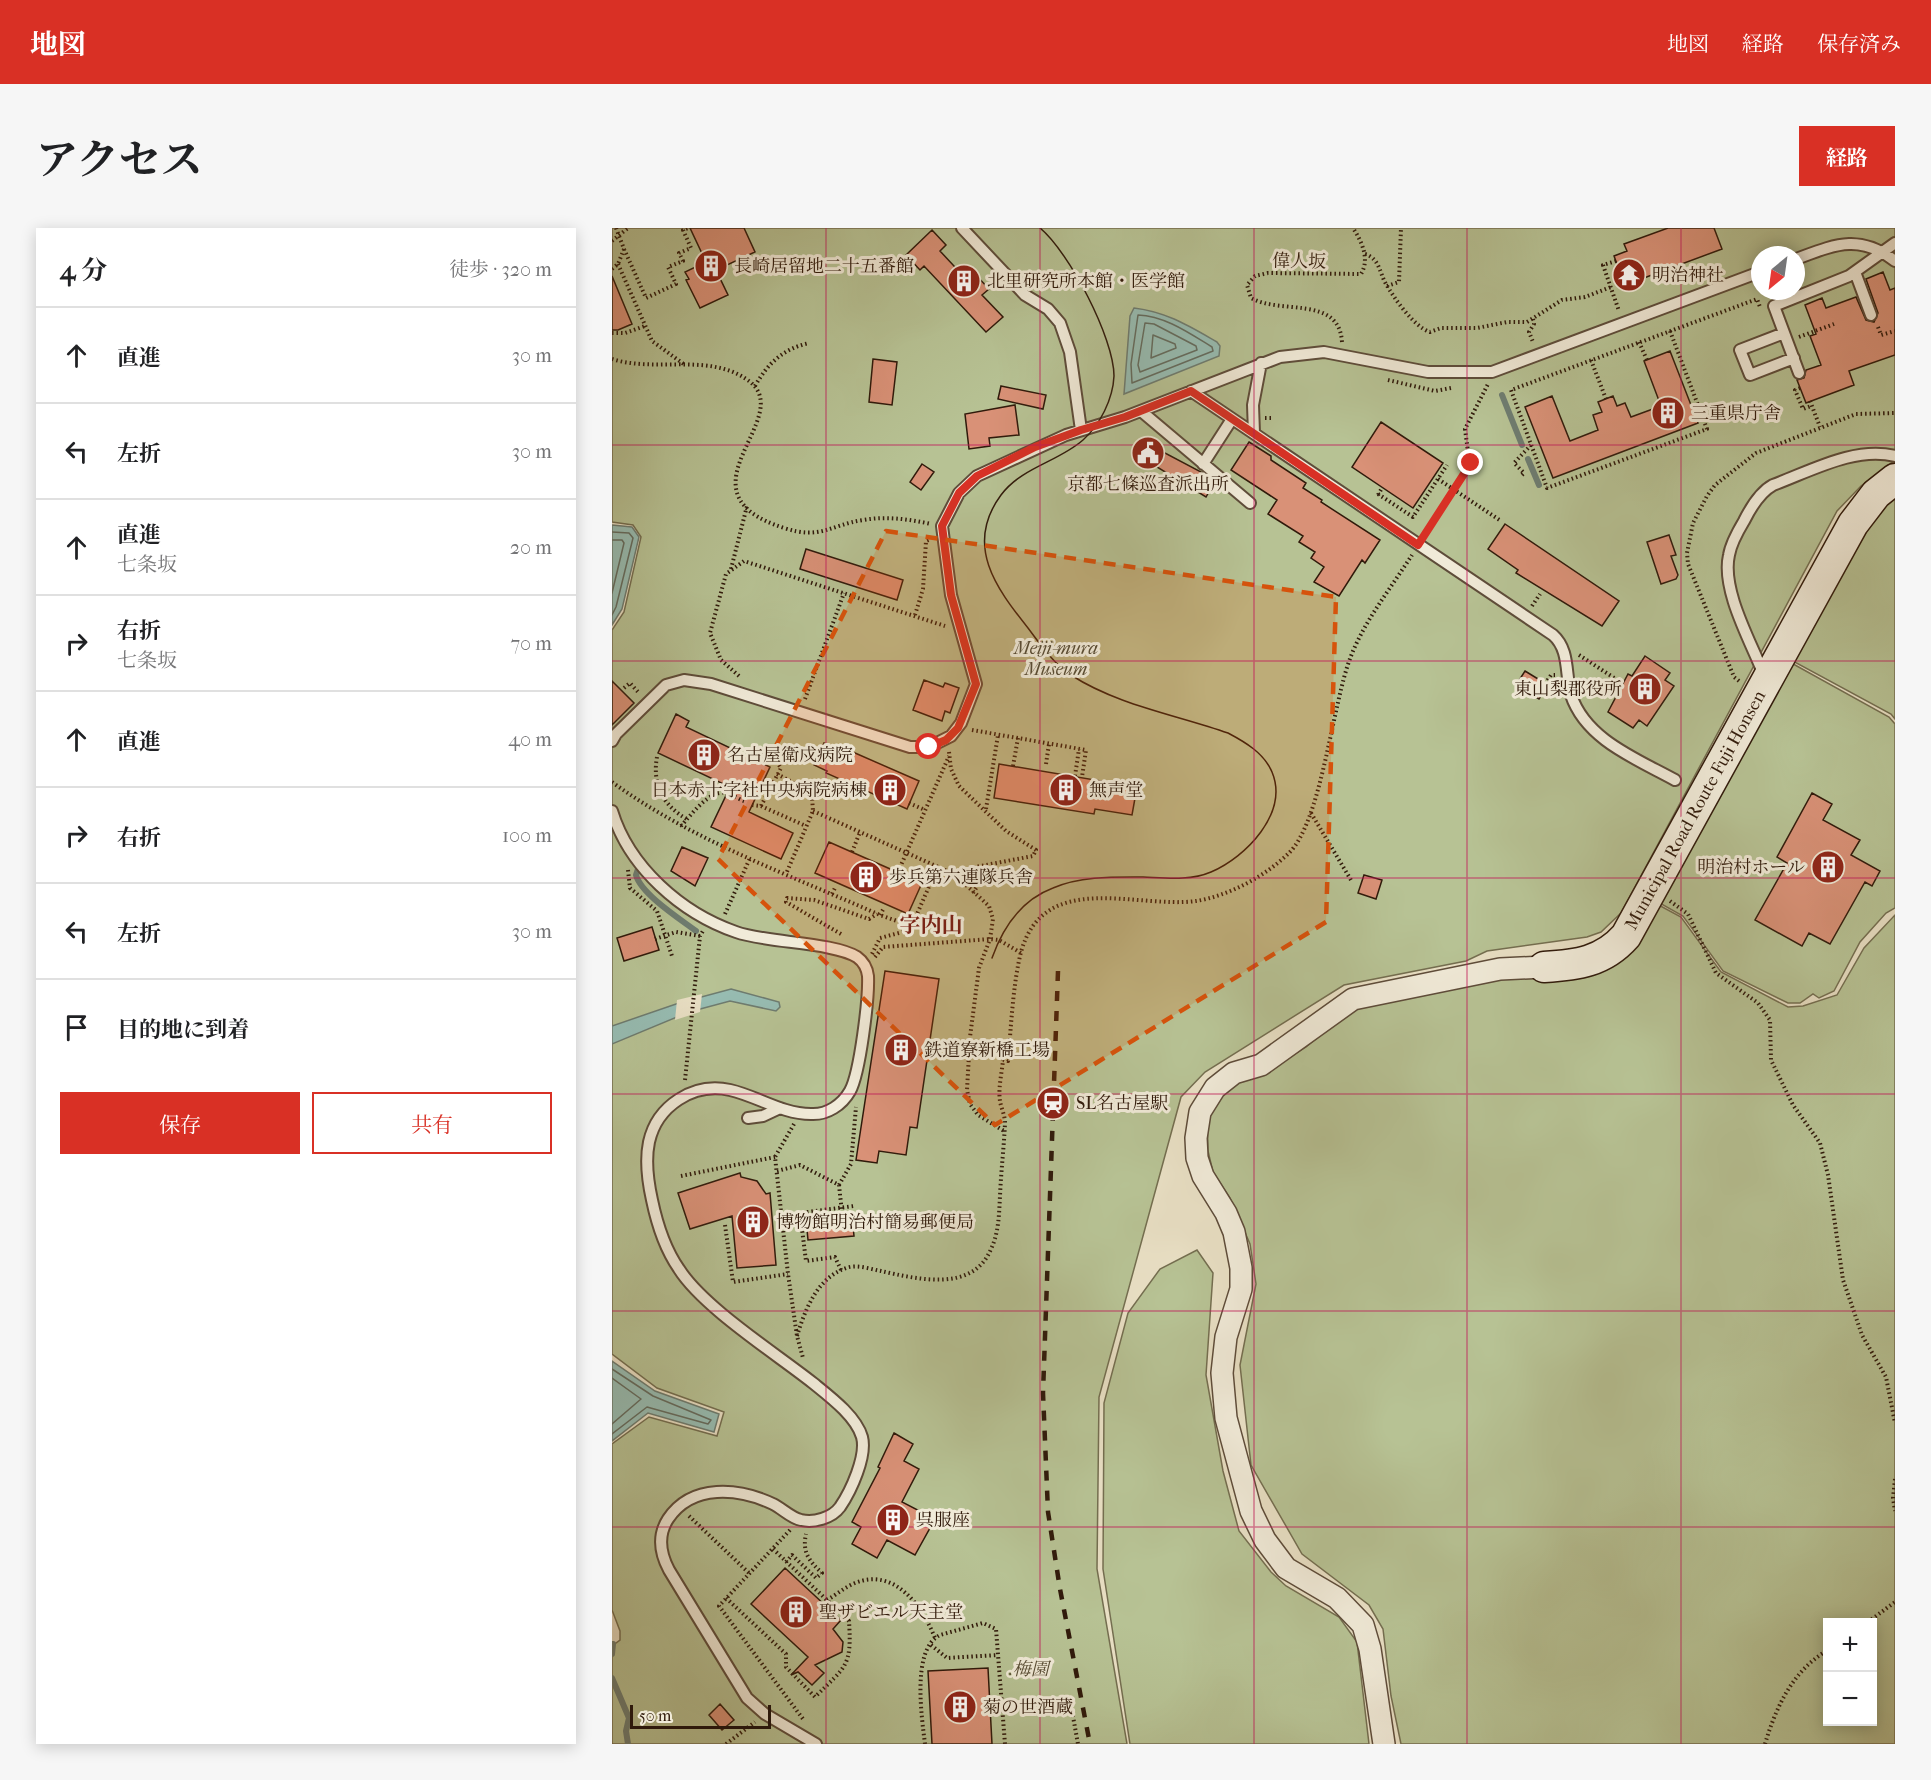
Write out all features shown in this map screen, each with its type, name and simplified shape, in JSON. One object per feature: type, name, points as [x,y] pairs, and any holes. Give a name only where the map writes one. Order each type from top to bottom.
[{"type":"street","name":"Municipal Road Route Fuji Honsen","points":[[1384,1744],[1371,1649],[1363,1625],[1337,1598],[1286,1568],[1265,1540],[1251,1511],[1226,1418],[1222,1373],[1226,1337],[1241,1289],[1241,1268],[1234,1232],[1226,1213],[1203,1176],[1197,1158],[1196,1138],[1200,1112],[1215,1088],[1234,1073],[1261,1065],[1353,999],[1500,969],[1581,964],[1607,954],[1626,936],[1853,524],[1876,494],[1895,479]]},
{"type":"lane","points":[[962,228],[1025,295],[1048,309],[1060,323],[1070,352],[1081,430]]},
{"type":"lane","points":[[1805,256],[1848,243],[1866,245],[1883,252],[1895,261]]},
{"type":"lane","points":[[1799,373],[1774,306],[1824,288],[1855,272],[1895,243]]},
{"type":"lane","points":[[1855,272],[1871,315]]},
{"type":"lane","points":[[612,741],[666,685],[675,681],[711,684],[910,747],[929,747],[946,740],[958,728],[976,684],[951,595],[939,531],[959,493],[977,476],[1035,447],[1141,411],[1261,363],[1288,355],[1324,352],[1428,372],[1492,372],[1751,275]]},
{"type":"lane","points":[[1786,337],[1740,350],[1750,375],[1794,358]]},
{"type":"lane","points":[[1254,433],[1253,405],[1261,363]]},
{"type":"lane","points":[[1191,391],[1418,545],[1465,581],[1546,630],[1563,645],[1572,695],[1590,727],[1611,744],[1675,780]]},
{"type":"lane","points":[[1141,411],[1250,503]]},
{"type":"lane","points":[[1203,464],[1232,418]]},
{"type":"lane","points":[[1766,681],[1732,595],[1728,574],[1729,553],[1748,513],[1763,492],[1773,484],[1858,455],[1881,453],[1895,456]]},
{"type":"lane","points":[[612,811],[621,834],[635,859],[686,907],[714,923],[748,936],[850,954],[866,967],[868,976],[855,1077],[844,1100],[826,1112],[813,1115],[780,1108],[727,1090],[698,1091],[672,1104],[654,1127],[647,1156],[650,1187],[666,1244],[689,1282],[824,1392],[858,1428],[862,1439],[861,1462],[835,1512],[816,1520],[800,1520],[752,1495],[721,1491],[703,1494],[671,1514],[660,1542],[664,1561],[742,1691],[765,1714],[816,1744]]},
{"type":"lane","points":[[748,1118],[763,1116],[780,1108]]},
{"type":"path","points":[[616,228],[646,297],[676,284],[668,267],[683,261],[679,253],[691,248],[683,230],[688,228]]},
{"type":"path","points":[[612,241],[628,228]]},
{"type":"path","points":[[1353,228],[1365,254],[1378,263],[1387,286],[1414,323],[1427,331],[1444,328],[1477,328],[1533,319],[1562,300],[1585,297],[1611,287]]},
{"type":"path","points":[[1387,286],[1399,282],[1401,228]]},
{"type":"path","points":[[612,268],[618,264],[624,249]]},
{"type":"path","name":"偉人坂","points":[[1342,344],[1339,325],[1327,314],[1316,310],[1265,305],[1251,298],[1247,285],[1255,276],[1268,273],[1361,274],[1366,266],[1365,254]]},
{"type":"path","points":[[1616,261],[1603,266],[1622,317]]},
{"type":"path","points":[[618,264],[652,341],[685,365]]},
{"type":"path","points":[[1670,331],[1707,429],[1547,488],[1511,390],[1591,360],[1757,299],[1761,311],[1774,306]]},
{"type":"path","points":[[1533,319],[1534,324],[1529,333],[1539,355]]},
{"type":"path","points":[[1786,337],[1834,324]]},
{"type":"path","points":[[612,333],[625,333],[645,326]]},
{"type":"path","points":[[1881,336],[1895,331]]},
{"type":"path","points":[[1640,342],[1647,360]]},
{"type":"path","points":[[755,386],[776,358],[791,348],[809,343]]},
{"type":"path","points":[[612,359],[634,365],[721,368],[742,376],[755,386],[762,400],[761,415],[738,460],[735,476],[738,491],[747,506],[777,526],[802,533],[822,533],[862,520],[889,518],[939,531]]},
{"type":"path","points":[[1591,360],[1606,399]]},
{"type":"path","points":[[796,1336],[804,1313],[814,1296],[824,1283],[841,1270],[862,1267],[926,1280],[958,1278],[976,1270],[991,1251],[998,1225],[1005,1120],[999,1100],[1003,1060],[1008,1061],[1021,953],[1029,934],[1041,919],[1057,907],[1074,900],[1093,897],[1184,902],[1204,899],[1233,889],[1289,853],[1310,813],[1352,652],[1471,463],[1465,427],[1492,372]]},
{"type":"path","points":[[1798,388],[1795,390],[1803,409],[1811,404],[1820,427]]},
{"type":"path","points":[[1522,475],[1524,472],[1514,463],[1531,445]]},
{"type":"path","points":[[1378,494],[1413,517],[1447,465]]},
{"type":"path","points":[[1438,479],[1501,521]]},
{"type":"path","points":[[731,570],[747,506]]},
{"type":"path","points":[[915,615],[923,589],[927,541],[939,531]]},
{"type":"path","points":[[744,679],[721,660],[710,633],[726,574],[744,561],[942,624],[964,640]]},
{"type":"path","points":[[792,709],[807,698],[844,592]]},
{"type":"path","points":[[1563,645],[1622,683]]},
{"type":"path","points":[[1545,684],[1551,675]]},
{"type":"path","points":[[796,695],[807,698]]},
{"type":"path","points":[[958,728],[1086,750],[1082,777]]},
{"type":"path","points":[[985,810],[998,735]]},
{"type":"path","points":[[1013,766],[1018,738]]},
{"type":"path","points":[[946,740],[951,770],[959,786],[1006,831],[1033,847],[1035,854],[1005,863],[965,869],[961,872],[959,881]]},
{"type":"path","points":[[1046,764],[1049,744]]},
{"type":"path","points":[[1075,776],[1079,749]]},
{"type":"path","points":[[761,806],[781,768],[779,761],[773,756],[762,753]]},
{"type":"path","points":[[898,872],[949,756]]},
{"type":"path","points":[[657,757],[656,772],[661,794],[669,806],[687,819]]},
{"type":"path","points":[[777,774],[808,791],[812,797],[813,811],[786,874]]},
{"type":"path","points":[[612,782],[681,826],[750,858],[879,914],[900,922],[914,922]]},
{"type":"path","points":[[681,826],[705,802],[720,793],[725,792],[744,801]]},
{"type":"path","points":[[909,803],[926,810]]},
{"type":"path","points":[[752,805],[761,806],[806,826]]},
{"type":"path","points":[[813,811],[954,874],[959,881],[985,901],[992,913],[990,939],[979,968],[970,1037],[968,1090],[970,1104],[978,1115],[1004,1131]]},
{"type":"path","points":[[1310,813],[1351,880]]},
{"type":"path","points":[[852,852],[860,832]]},
{"type":"path","points":[[723,917],[750,858]]},
{"type":"path","points":[[635,859],[629,868],[628,882],[633,891],[657,911],[672,956]]},
{"type":"path","points":[[875,948],[880,938],[910,930],[938,866]]},
{"type":"path","points":[[973,893],[978,885]]},
{"type":"path","points":[[832,894],[835,888]]},
{"type":"path","points":[[1650,891],[1688,915],[1716,973],[1758,1003],[1770,1020],[1771,1060],[1793,1105],[1820,1143],[1828,1175],[1843,1280],[1862,1335],[1886,1377],[1895,1423]]},
{"type":"path","points":[[850,954],[852,944],[848,938],[786,902],[787,898],[814,900],[869,919],[884,909]]},
{"type":"path","points":[[655,939],[686,932],[700,935],[685,1082]]},
{"type":"path","points":[[884,947],[990,939],[999,940],[1021,953]]},
{"type":"path","points":[[842,1210],[839,1185],[851,1164],[856,1128],[855,1077]]},
{"type":"path","points":[[789,1132],[775,1157],[796,1336],[810,1374],[824,1392]]},
{"type":"path","points":[[681,1176],[775,1157]]},
{"type":"path","points":[[777,1171],[800,1165],[839,1185]]},
{"type":"path","points":[[841,1270],[836,1257],[806,1261],[800,1213],[842,1210],[854,1206]]},
{"type":"path","points":[[725,1225],[733,1282],[788,1274]]},
{"type":"path","points":[[1895,1479],[1895,1511]]},
{"type":"path","points":[[690,1517],[749,1573]]},
{"type":"path","points":[[790,1531],[719,1606],[807,1724]]},
{"type":"path","points":[[786,1562],[792,1555],[816,1578],[822,1573],[808,1560],[804,1544]]},
{"type":"path","points":[[726,1598],[786,1654],[786,1667],[815,1697],[845,1666],[851,1652],[849,1621],[773,1549]]},
{"type":"path","points":[[827,1600],[855,1583],[880,1580],[895,1585],[914,1600],[928,1619],[935,1638]]},
{"type":"path","points":[[1874,1618],[1895,1602]]},
{"type":"path","points":[[925,1744],[918,1691],[931,1645],[935,1638],[983,1623],[990,1624],[996,1629],[1005,1744]]},
{"type":"path","points":[[931,1645],[947,1658],[998,1655]]},
{"type":"path","points":[[1765,1744],[1774,1715],[1790,1685],[1823,1653]]},
{"type":"path","points":[[1072,1711],[1078,1744]]},
{"type":"path","points":[[726,1744],[765,1714]]},
{"type":"highlighted area","points":[[886,531],[1336,597],[1326,922],[995,1125],[718,859]]},
{"type":"green space","name":"Meiji-mura Museum","points":[[612,228],[1895,228],[1895,460],[1861,486],[1837,511],[1621,913],[1601,932],[1587,937],[1487,951],[1466,961],[1344,985],[1205,1072],[1181,1097],[1099,1397],[1097,1569],[1127,1744],[612,1744],[612,1646],[620,1640],[620,1631],[612,1610],[612,1444],[649,1417],[717,1436],[724,1412],[657,1388],[612,1354],[612,630],[624,612],[641,537],[633,525],[612,522]]},
{"type":"green space","points":[[1895,497],[1895,719],[1891,714],[1789,659],[1879,511]]},
{"type":"green space","points":[[1786,660],[1889,717],[1895,724],[1895,908],[1886,913],[1860,942],[1834,991],[1819,998],[1813,994],[1800,1003],[1788,1003],[1723,971],[1683,916],[1656,901]]},
{"type":"green space","points":[[1655,903],[1681,917],[1721,972],[1788,1007],[1803,1006],[1837,995],[1864,948],[1895,915],[1895,1744],[1401,1744],[1391,1696],[1383,1629],[1369,1605],[1302,1554],[1251,1465],[1240,1365],[1256,1284],[1250,1244],[1230,1198],[1213,1172],[1208,1151],[1207,1113],[1238,1080],[1266,1072],[1306,1047],[1352,1009],[1501,975],[1586,974]]},
{"type":"green space","points":[[1197,1250],[1213,1273],[1206,1375],[1223,1471],[1239,1531],[1271,1572],[1286,1586],[1339,1617],[1357,1642],[1369,1744],[1130,1744],[1103,1569],[1104,1403],[1128,1313],[1160,1269]]},
{"type":"water","points":[[1134,308],[1167,316],[1197,330],[1217,342],[1220,346],[1219,356],[1124,394],[1130,316]]},
{"type":"water","points":[[612,525],[632,527],[639,537],[622,609],[612,625]]},
{"type":"water","points":[[731,989],[779,1002],[780,1007],[776,1011],[730,1001],[689,1012],[612,1044],[612,1026],[679,1003]]},
{"type":"water","points":[[612,1361],[655,1391],[719,1414],[714,1432],[648,1413],[612,1441]]},
{"type":"pier","points":[[702,994],[700,1012],[675,1020],[677,1000]]},
{"type":"building","name":"長崎居留地二十五番館","points":[[690,228],[744,228],[755,252],[716,270],[728,295],[700,308],[686,280],[689,279],[685,272],[706,262]]},
{"type":"building","points":[[1668,228],[1714,228],[1722,249],[1625,285],[1614,256],[1627,251],[1624,244]]},
{"type":"building","name":"北里研究所本館・医学館","points":[[932,230],[946,245],[940,251],[967,280],[974,273],[989,289],[982,295],[1003,317],[986,332],[924,266],[920,270],[906,255]]},
{"type":"building","points":[[1883,272],[1890,290],[1895,288],[1895,355],[1849,371],[1854,385],[1806,403],[1797,380],[1804,378],[1806,370],[1821,365],[1810,336],[1816,334],[1805,305],[1822,298],[1826,308],[1856,297],[1866,320],[1874,322],[1878,313],[1866,279]]},
{"type":"building","points":[[612,276],[632,324],[618,330],[612,330]]},
{"type":"building","name":"三重県庁舎","points":[[1670,351],[1698,423],[1553,478],[1525,407],[1552,396],[1570,441],[1598,430],[1593,415],[1602,412],[1598,402],[1613,396],[1617,406],[1625,403],[1631,417],[1661,406],[1644,361]]},
{"type":"building","points":[[873,359],[897,362],[892,405],[869,402]]},
{"type":"building","points":[[1001,386],[1046,395],[1043,409],[998,399]]},
{"type":"building","points":[[1015,405],[1019,435],[989,438],[990,446],[969,449],[965,414]]},
{"type":"building","points":[[1381,422],[1443,463],[1413,508],[1352,467]]},
{"type":"building","points":[[1249,442],[1306,483],[1303,488],[1322,500],[1321,502],[1380,540],[1365,563],[1362,560],[1339,596],[1314,582],[1324,567],[1311,558],[1315,552],[1299,542],[1303,536],[1268,514],[1277,500],[1231,470]]},
{"type":"building","points":[[1146,443],[1203,473],[1214,483],[1206,497],[1139,456]]},
{"type":"building","points":[[922,464],[934,472],[921,490],[910,482]]},
{"type":"building","points":[[1505,524],[1619,601],[1602,626],[1516,573],[1518,570],[1488,549]]},
{"type":"building","points":[[1669,535],[1676,555],[1671,556],[1678,575],[1676,579],[1661,584],[1647,542]]},
{"type":"building","points":[[806,549],[903,580],[897,600],[800,569]]},
{"type":"building","name":"東山梨郡役所","points":[[1645,656],[1670,673],[1665,680],[1674,686],[1647,726],[1639,720],[1633,728],[1608,712],[1628,674],[1632,676]]},
{"type":"building","points":[[1525,671],[1548,685],[1539,699],[1516,685]]},
{"type":"building","points":[[924,680],[943,687],[945,683],[959,688],[950,713],[945,711],[942,721],[913,710]]},
{"type":"building","points":[[612,681],[634,703],[612,725]]},
{"type":"building","points":[[676,714],[689,721],[686,727],[770,767],[749,812],[793,833],[781,859],[711,827],[730,787],[658,753]]},
{"type":"building","name":"日本赤十字社中央病院病棟","points":[[824,743],[837,748],[839,746],[919,781],[907,809],[826,773],[827,771],[814,765]]},
{"type":"building","name":"無声堂","points":[[999,764],[1137,787],[1132,815],[1095,809],[1094,814],[994,798]]},
{"type":"building","name":"明治村ホール","points":[[1812,793],[1832,804],[1823,820],[1860,840],[1851,855],[1880,871],[1872,886],[1865,882],[1830,944],[1809,933],[1802,946],[1755,920],[1787,863],[1777,857]]},
{"type":"building","name":"歩兵第六連隊兵舎","points":[[829,842],[922,883],[908,914],[815,873]]},
{"type":"building","points":[[682,847],[708,858],[695,886],[671,871]]},
{"type":"building","points":[[1364,875],[1382,880],[1376,899],[1358,893]]},
{"type":"building","points":[[652,927],[659,950],[624,961],[617,938]]},
{"type":"building","name":"鉄道寮新橋工場","points":[[885,971],[939,979],[917,1128],[910,1127],[906,1155],[879,1151],[877,1163],[856,1160]]},
{"type":"building","name":"博物館明治村簡易郵便局","points":[[740,1173],[741,1177],[757,1181],[766,1194],[770,1193],[776,1265],[737,1268],[732,1216],[690,1229],[678,1193]]},
{"type":"building","points":[[852,1216],[854,1236],[808,1240],[806,1219]]},
{"type":"building","points":[[894,1433],[913,1444],[904,1461],[919,1469],[902,1502],[935,1519],[915,1555],[887,1540],[877,1558],[852,1544],[861,1527],[852,1522],[880,1468],[878,1467]]},
{"type":"building","name":"聖ザビエル天主堂","points":[[785,1568],[841,1620],[833,1629],[843,1642],[842,1652],[815,1665],[824,1673],[812,1685],[798,1672],[791,1675],[808,1657],[751,1604]]},
{"type":"building","name":"菊の世酒蔵","points":[[988,1668],[992,1744],[932,1744],[928,1671]]},
{"type":"building","points":[[720,1704],[734,1720],[722,1730],[709,1715]]},
{"type":"waterway","points":[[1502,395],[1522,445]]},
{"type":"waterway","points":[[1528,459],[1539,485]]},
{"type":"waterway","points":[[638,869],[636,875],[645,890],[662,906],[696,931]]},
{"type":"waterway","points":[[612,1654],[613,1644]]},
{"type":"waterway","points":[[612,1678],[629,1718],[626,1731],[628,1744]]},
{"type":"tram line","points":[[992,958],[1008,925],[1023,907],[1042,893],[1075,881],[1098,878],[1178,878],[1195,877],[1211,872],[1238,856],[1250,845],[1261,832],[1275,803],[1276,787],[1269,765],[1253,749],[1234,736],[1127,702],[1089,685],[1064,670],[1047,653],[1016,613],[996,582],[989,565],[985,549],[985,531],[990,513],[1001,495],[1019,478],[1063,454],[1083,440],[1095,427],[1104,411],[1113,385],[1112,360],[1107,340],[1088,297],[1064,256],[1040,228]]},
{"type":"railway","points":[[1058,971],[1043,1393],[1048,1512],[1060,1589],[1090,1744]]},
{"type":"place","name":"長崎居留地二十五番館","points":[[711,266]]},
{"type":"place","name":"明治神社","points":[[1629,275]]},
{"type":"place","name":"北里研究所本館・医学館","points":[[964,281]]},
{"type":"place","name":"三重県庁舎","points":[[1668,413]]},
{"type":"place","name":"京都七條巡査派出所","points":[[1148,453]]},
{"type":"place","name":"東山梨郡役所","points":[[1645,689]]},
{"type":"place","name":"名古屋衛戍病院","points":[[704,755]]},
{"type":"place","name":"日本赤十字社中央病院病棟","points":[[890,790]]},
{"type":"place","name":"無声堂","points":[[1066,790]]},
{"type":"place","name":"明治村ホール","points":[[1828,867]]},
{"type":"place","name":"歩兵第六連隊兵舎","points":[[866,877]]},
{"type":"place","name":"鉄道寮新橋工場","points":[[901,1050]]},
{"type":"place","name":"SL名古屋駅","points":[[1053,1103]]},
{"type":"place","name":"博物館明治村簡易郵便局","points":[[753,1222]]},
{"type":"place","name":"呉服座","points":[[893,1520]]},
{"type":"place","name":"聖ザビエル天主堂","points":[[796,1612]]},
{"type":"place","name":"菊の世酒蔵","points":[[960,1707]]},
{"type":"district","name":"字内山","points":[[931,925]]},
{"type":"route","points":[[929,747],[946,740],[958,728],[976,684],[951,595],[942,526],[959,493],[968,483],[990,468],[1066,435],[1125,417],[1191,391],[1418,545],[1471,463]]},
{"type":"park label","name":".梅園","points":[[1029,1669]]}]
